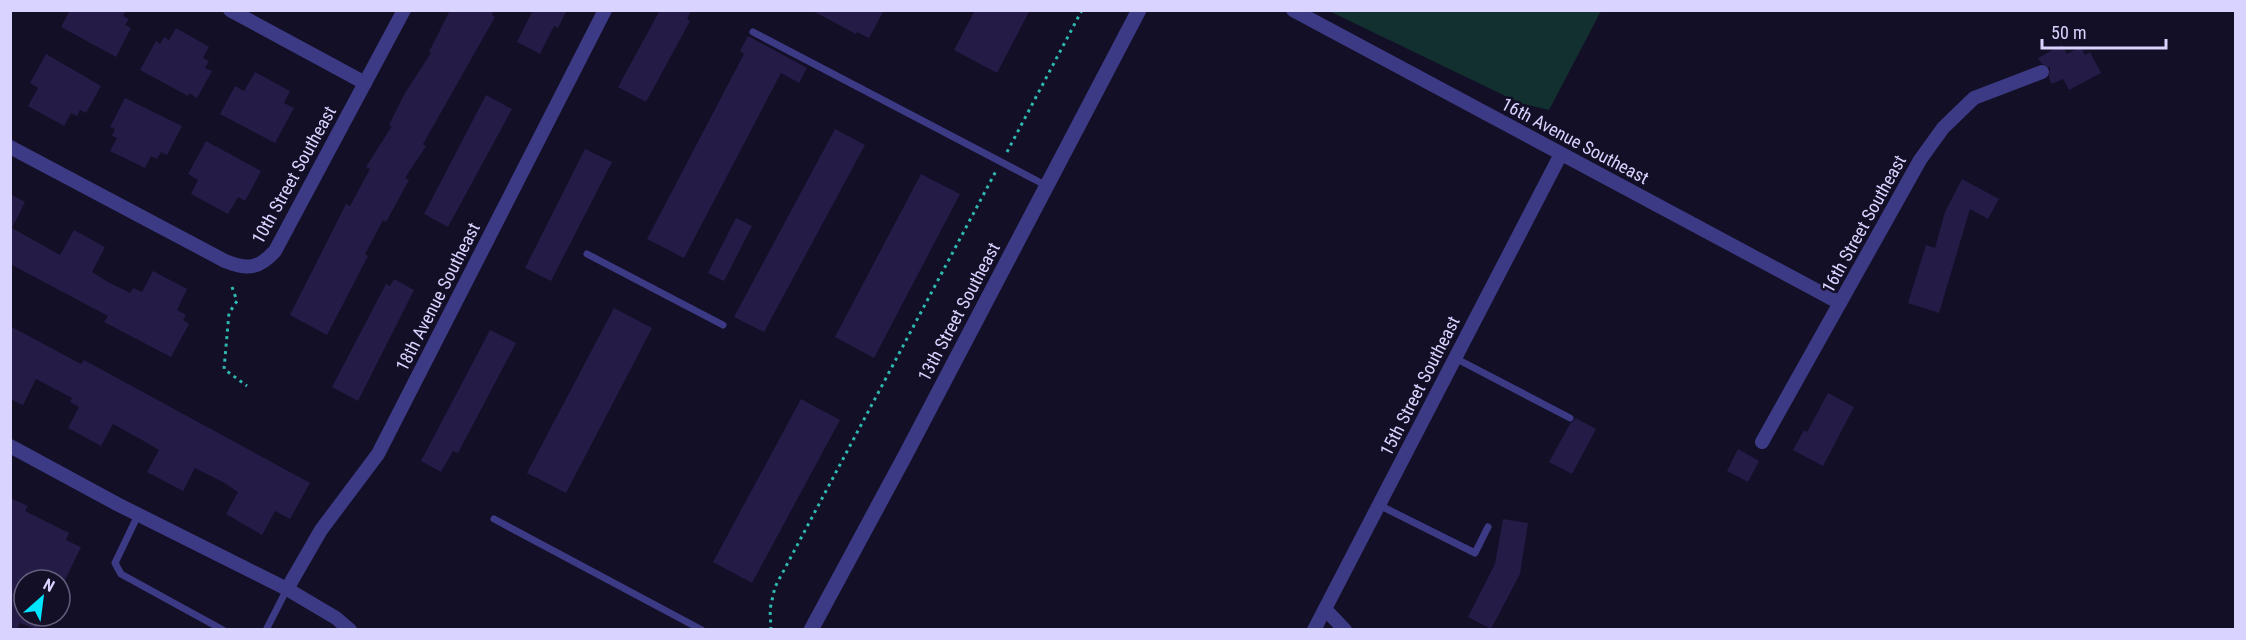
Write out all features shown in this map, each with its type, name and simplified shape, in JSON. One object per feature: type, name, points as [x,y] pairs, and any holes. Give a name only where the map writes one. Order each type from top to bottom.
[{"type":"street","points":[[230,10],[365,83]]},
{"type":"street","name":"10th Street Southeast","points":[[10,147],[225,261],[252,268],[264,263],[275,251],[404,10]]},
{"type":"street","name":"18th Avenue Southeast","points":[[287,589],[321,530],[378,454],[605,10]]},
{"type":"street","name":"13th Street Southeast","points":[[811,630],[1139,10]]},
{"type":"street","name":"16th Avenue Southeast","points":[[1293,10],[1840,303]]},
{"type":"street","name":"16th Street Southeast","points":[[1762,442],[1920,160],[1943,128],[1974,98],[2042,72]]},
{"type":"street","name":"15th Street Southeast","points":[[1325,609],[1561,154]]},
{"type":"street","points":[[10,446],[138,515],[287,589],[336,618],[350,630]]},
{"type":"street","points":[[1314,630],[1325,609],[1346,630]]},
{"type":"lane","points":[[753,32],[1047,186]]},
{"type":"lane","points":[[587,254],[723,325]]},
{"type":"lane","points":[[1455,358],[1570,418]]},
{"type":"lane","points":[[1378,505],[1475,553],[1488,528]]},
{"type":"lane","points":[[138,515],[115,563],[121,574],[223,630]]},
{"type":"lane","points":[[494,519],[702,630]]},
{"type":"lane","points":[[266,630],[287,589]]},
{"type":"path","points":[[771,630],[770,609],[775,587],[1082,10]]},
{"type":"path","points":[[232,287],[237,301],[229,313],[224,369],[247,386]]},
{"type":"green space","points":[[1329,11],[1601,11],[1549,110],[1520,103]]},
{"type":"building","points":[[70,10],[126,10],[123,16],[129,19],[125,25],[131,28],[116,57],[61,27]]},
{"type":"building","points":[[450,10],[494,10],[492,15],[495,17],[423,144],[426,146],[405,178],[409,180],[386,222],[383,220],[365,254],[368,256],[327,335],[290,315],[346,204],[350,206],[370,169],[366,167],[392,126],[389,125],[405,93],[431,53],[429,52]]},
{"type":"building","points":[[533,10],[567,10],[558,28],[554,26],[540,54],[517,42]]},
{"type":"building","points":[[660,10],[691,10],[687,19],[690,21],[646,102],[618,87]]},
{"type":"building","points":[[811,10],[884,10],[869,38],[857,32],[856,34]]},
{"type":"building","points":[[975,10],[1030,10],[997,73],[954,50]]},
{"type":"building","points":[[176,28],[209,47],[203,58],[209,61],[205,68],[212,71],[197,98],[189,93],[188,96],[140,70],[156,41],[160,44],[164,37],[169,40]]},
{"type":"building","points":[[748,36],[807,68],[799,83],[781,73],[684,258],[647,239],[744,54],[740,51]]},
{"type":"building","points":[[2062,45],[2067,54],[2081,47],[2085,55],[2090,52],[2101,73],[2069,90],[2063,79],[2052,84],[2049,78],[2050,68],[2041,63],[2038,58]]},
{"type":"building","points":[[46,54],[101,86],[86,113],[80,110],[77,116],[71,113],[64,126],[28,106],[38,88],[30,83]]},
{"type":"building","points":[[255,72],[290,91],[284,103],[294,108],[275,143],[220,114],[235,86],[244,91]]},
{"type":"building","points":[[486,95],[512,109],[448,227],[424,214]]},
{"type":"building","points":[[125,98],[182,126],[167,155],[161,152],[157,159],[151,156],[145,168],[110,151],[117,138],[112,136],[115,129],[110,127]]},
{"type":"building","points":[[835,129],[865,145],[764,332],[734,317]]},
{"type":"building","points":[[206,141],[261,171],[245,201],[238,197],[228,214],[191,194],[198,180],[188,174]]},
{"type":"building","points":[[585,149],[612,162],[551,281],[525,268]]},
{"type":"building","points":[[921,174],[960,194],[874,358],[835,337]]},
{"type":"building","points":[[1962,179],[1999,199],[1988,219],[1970,209],[1939,313],[1908,303],[1926,245],[1935,248],[1945,212]]},
{"type":"building","points":[[10,194],[25,202],[12,228],[60,255],[74,230],[105,247],[92,272],[108,282],[130,293],[133,288],[142,292],[153,271],[187,289],[177,310],[186,315],[183,320],[189,324],[171,357],[104,322],[108,316],[10,264]]},
{"type":"building","points":[[736,218],[752,226],[724,281],[708,273]]},
{"type":"building","points":[[394,279],[414,290],[358,401],[332,387],[386,284],[390,286]]},
{"type":"building","points":[[614,308],[652,328],[566,493],[527,473]]},
{"type":"building","points":[[10,326],[81,364],[84,360],[310,483],[290,519],[275,511],[262,535],[226,514],[238,492],[223,482],[195,468],[183,491],[147,472],[159,450],[113,424],[101,446],[68,428],[79,407],[70,402],[72,398],[36,379],[23,405],[10,399]]},
{"type":"building","points":[[490,330],[516,343],[458,453],[453,451],[441,472],[421,461]]},
{"type":"building","points":[[1828,393],[1854,407],[1823,466],[1793,450],[1804,430],[1807,432]]},
{"type":"building","points":[[801,399],[840,420],[752,583],[713,562]]},
{"type":"building","points":[[1576,418],[1596,429],[1572,474],[1549,462],[1570,424]]},
{"type":"building","points":[[1738,449],[1759,461],[1748,482],[1727,471]]},
{"type":"building","points":[[10,498],[28,506],[25,511],[69,533],[66,540],[81,547],[71,568],[12,568],[12,628],[18,628],[10,630]]},
{"type":"building","points":[[1503,519],[1528,523],[1520,574],[1491,629],[1468,617],[1495,564]]}]
